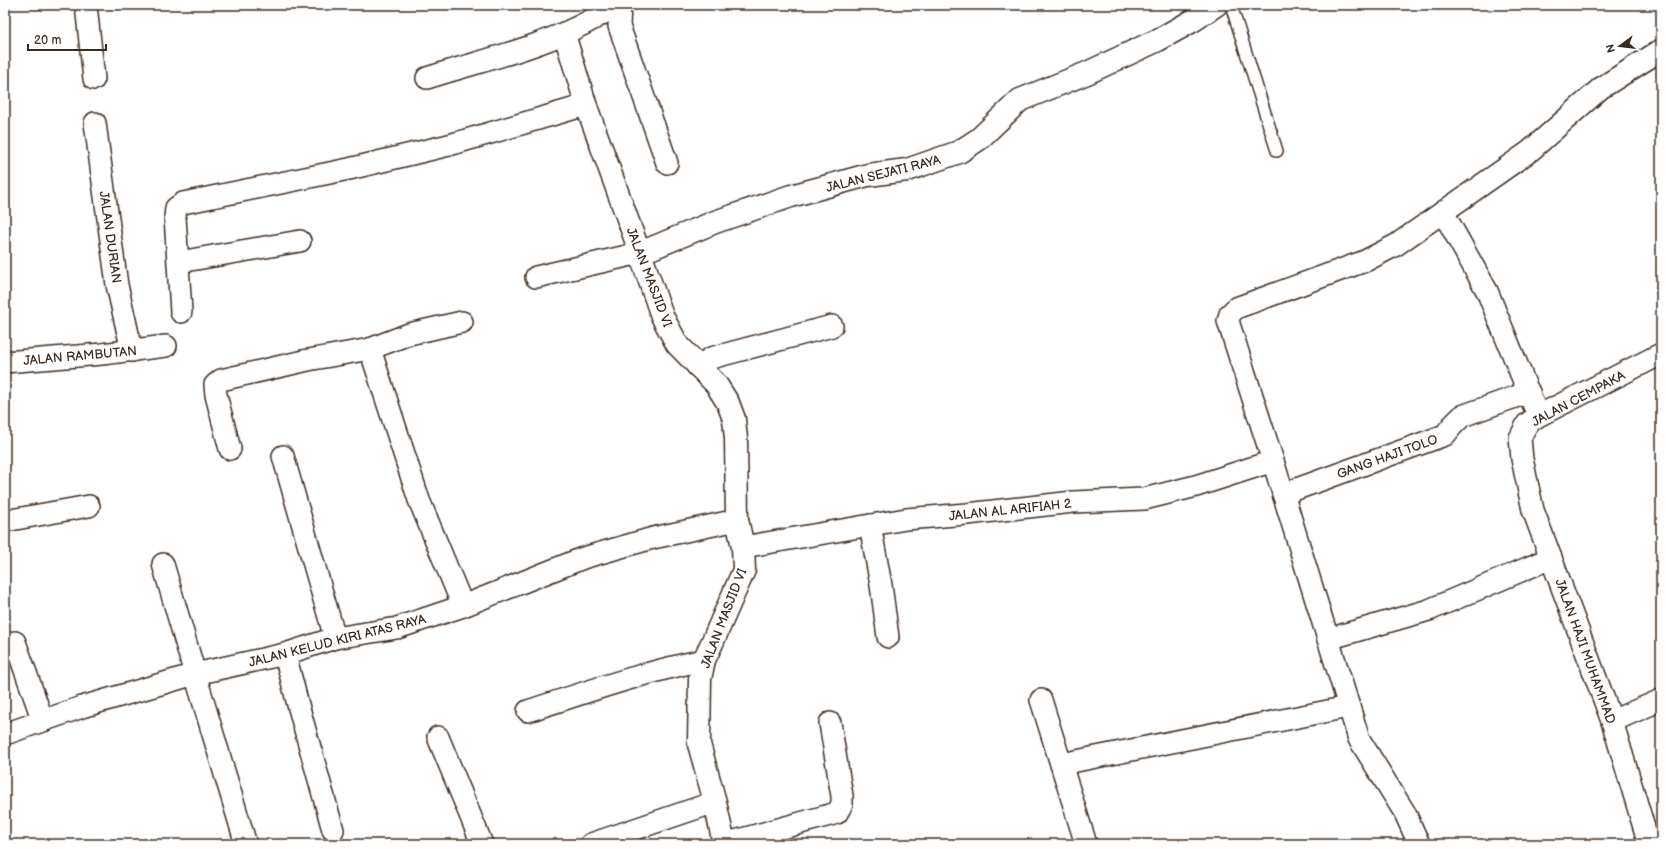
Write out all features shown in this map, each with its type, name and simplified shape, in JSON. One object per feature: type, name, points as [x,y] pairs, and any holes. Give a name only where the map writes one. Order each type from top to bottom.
[{"type":"street","points":[[86,5],[94,79]]},
{"type":"street","points":[[427,78],[564,33],[616,5]]},
{"type":"street","points":[[620,5],[619,26],[667,163]]},
{"type":"street","name":"JALAN SEJATI RAYA","points":[[640,253],[715,222],[791,196],[868,175],[907,170],[938,161],[959,152],[979,139],[1020,100],[1087,73],[1158,40],[1194,20],[1216,5]]},
{"type":"street","name":"JALAN MASJID VI","points":[[564,33],[586,105],[662,316],[677,344],[716,384],[728,403],[734,419],[736,439],[737,520],[743,547],[744,570],[704,660],[700,679],[698,744],[715,802],[724,844]]},
{"type":"street","points":[[1419,844],[1405,813],[1359,739],[1228,321],[1230,314],[1236,308],[1365,261],[1396,245],[1530,151],[1601,88],[1661,50]]},
{"type":"street","points":[[181,312],[175,217],[176,208],[183,203],[349,169],[449,145],[586,105]]},
{"type":"street","name":"JALAN DURIAN","points":[[95,123],[117,285],[132,351]]},
{"type":"street","points":[[1444,212],[1487,291],[1538,416]]},
{"type":"street","points":[[179,262],[300,241]]},
{"type":"street","points":[[536,277],[640,253]]},
{"type":"street","points":[[230,448],[216,395],[215,385],[221,380],[308,360],[370,349],[409,334],[462,322]]},
{"type":"street","points":[[698,367],[711,358],[832,326]]},
{"type":"street","name":"JALAN RAMBUTAN","points":[[5,362],[132,351],[160,347]]},
{"type":"street","points":[[370,349],[419,500],[463,606]]},
{"type":"street","name":"JALAN CEMPAKA","points":[[1522,459],[1520,438],[1527,424],[1538,416],[1661,354]]},
{"type":"street","name":"GANG HAJI TOLO","points":[[1283,494],[1445,436],[1462,416],[1529,392]]},
{"type":"street","points":[[283,456],[335,638]]},
{"type":"street","name":"JALAN HAJI MUHAMMAD","points":[[1522,459],[1533,510],[1612,721],[1649,844]]},
{"type":"street","name":"JALAN AL ARIFIAH 2","points":[[743,547],[906,519],[967,514],[1073,502],[1144,499],[1196,486],[1273,462]]},
{"type":"street","points":[[5,521],[89,506]]},
{"type":"street","name":"JALAN KELUD KIRI ATAS RAYA","points":[[5,734],[82,708],[195,674],[285,654],[335,638],[397,628],[463,606],[583,558],[653,538],[737,520]]},
{"type":"street","points":[[870,525],[881,585],[888,637]]},
{"type":"street","points":[[1328,639],[1429,610],[1551,558]]},
{"type":"street","points":[[164,564],[245,841]]},
{"type":"street","points":[[15,642],[43,721]]},
{"type":"street","points":[[285,654],[332,830]]},
{"type":"street","points":[[528,711],[650,672],[704,660]]},
{"type":"street","points":[[1041,700],[1086,844]]},
{"type":"street","points":[[1612,721],[1661,700]]},
{"type":"street","points":[[1061,764],[1348,707]]},
{"type":"street","points":[[724,844],[837,813],[842,804],[842,796],[830,723]]},
{"type":"street","points":[[438,737],[482,844]]},
{"type":"street","points":[[591,844],[715,802]]},
{"type":"lane","points":[[1231,5],[1277,151]]}]
